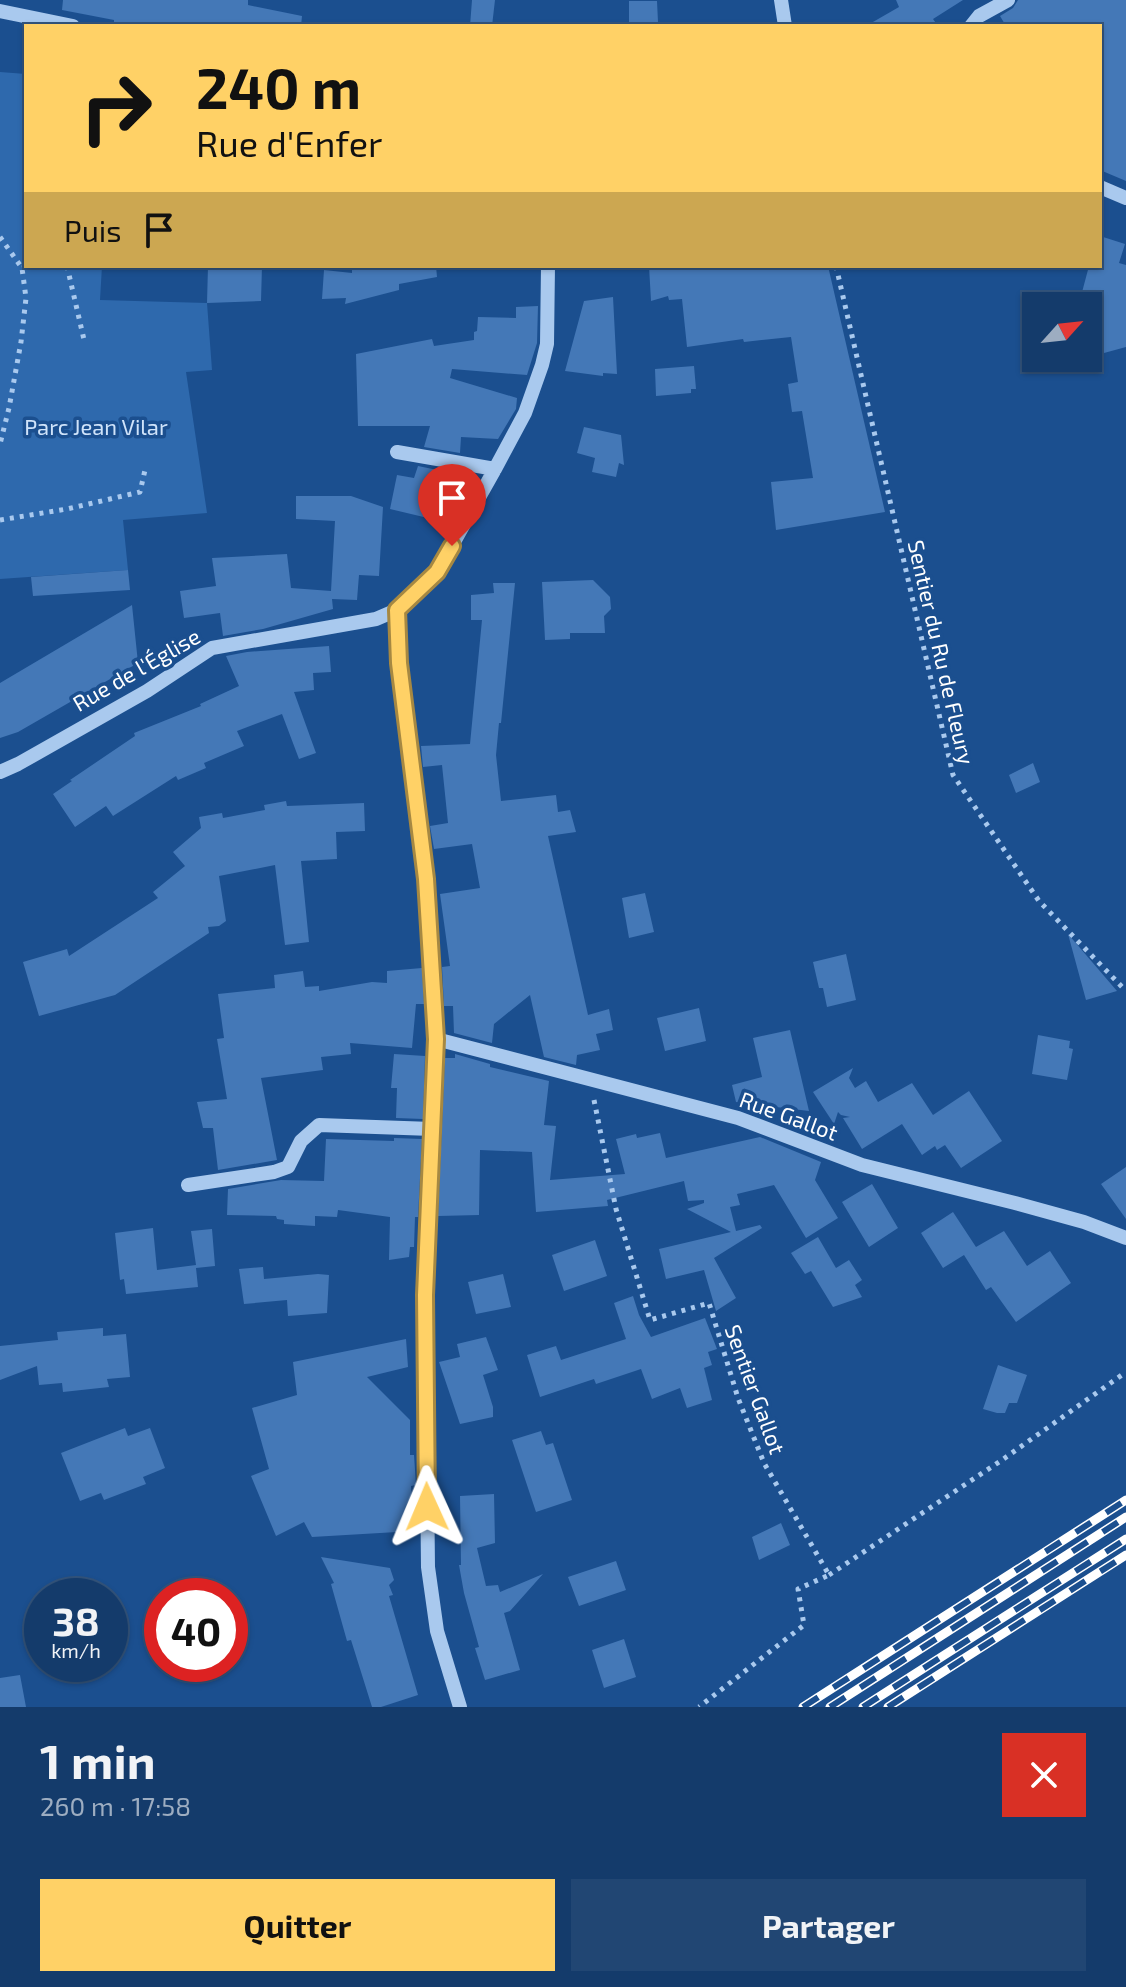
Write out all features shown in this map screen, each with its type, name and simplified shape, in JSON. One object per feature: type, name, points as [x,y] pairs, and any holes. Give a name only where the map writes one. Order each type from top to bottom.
[{"type":"street","points":[[781,0],[785,24]]},
{"type":"street","points":[[973,24],[979,16],[1008,0]]},
{"type":"street","points":[[0,11],[63,24]]},
{"type":"street","points":[[1102,188],[1126,198]]},
{"type":"street","points":[[460,1707],[437,1631],[428,1567],[425,1295],[436,1039],[426,879],[399,663],[397,610],[437,572],[525,413],[547,344],[548,268]]},
{"type":"street","points":[[397,452],[495,469]]},
{"type":"street","name":"Rue de l'Église","points":[[2,772],[147,691],[212,648],[376,619],[397,610]]},
{"type":"street","name":"Rue Gallot","points":[[436,1039],[738,1118],[862,1165],[1084,1222],[1126,1238]]},
{"type":"street","points":[[188,1185],[274,1172],[288,1167],[301,1141],[319,1125],[432,1129]]},
{"type":"path","points":[[0,237],[22,268],[26,298],[21,342],[0,444]]},
{"type":"path","points":[[67,268],[85,344]]},
{"type":"path","name":"Sentier du Ru de Fleury","points":[[836,268],[953,775],[1039,901],[1126,991]]},
{"type":"path","points":[[0,520],[140,492],[145,470]]},
{"type":"path","name":"Sentier Gallot","points":[[590,1080],[616,1209],[650,1320],[709,1303],[738,1398],[764,1463],[829,1575]]},
{"type":"path","points":[[699,1707],[804,1625],[798,1589],[829,1575],[1002,1460],[1126,1372]]},
{"type":"green space","name":"Parc Jean Vilar","points":[[0,72],[24,74],[24,268],[102,268],[100,300],[207,303],[212,370],[186,372],[207,513],[123,520],[128,570],[0,579]]},
{"type":"building","points":[[63,0],[248,0],[248,5],[302,16],[301,24],[114,24],[114,20],[62,10]]},
{"type":"building","points":[[472,0],[495,0],[492,24],[470,24]]},
{"type":"building","points":[[896,0],[963,0],[933,19],[937,24],[869,24],[899,7]]},
{"type":"building","points":[[1018,0],[1126,0],[1126,181],[1102,171],[1102,24],[1005,24],[1000,16],[1013,8]]},
{"type":"building","points":[[629,1],[657,1],[658,22],[629,22]]},
{"type":"building","points":[[1102,237],[1125,244],[1119,263],[1126,265],[1126,347],[1104,353],[1102,292],[1082,292],[1088,268],[1102,268]]},
{"type":"building","points":[[208,268],[262,268],[261,301],[207,303]]},
{"type":"building","points":[[352,268],[436,268],[437,277],[399,284],[399,290],[345,304],[346,298],[322,299],[324,270],[352,273]]},
{"type":"building","points":[[649,268],[828,268],[885,512],[776,530],[771,482],[813,478],[802,411],[792,412],[788,384],[798,382],[791,337],[744,342],[743,339],[687,347],[682,299],[669,300],[668,296],[651,301]]},
{"type":"building","points":[[613,297],[617,374],[603,373],[603,376],[565,371],[584,301]]},
{"type":"building","points":[[538,306],[537,343],[527,375],[452,369],[450,378],[517,398],[516,409],[498,439],[461,437],[460,453],[424,447],[430,426],[358,426],[356,354],[432,339],[434,346],[474,340],[478,317],[516,318],[516,307]]},
{"type":"building","points":[[694,366],[696,389],[691,389],[691,393],[656,396],[655,369]]},
{"type":"building","points":[[584,427],[621,435],[624,465],[619,463],[616,477],[592,472],[595,458],[577,453]]},
{"type":"building","points":[[418,466],[476,478],[453,524],[390,509],[397,475],[414,478]]},
{"type":"building","points":[[296,496],[351,496],[383,507],[379,576],[359,575],[357,600],[332,599],[333,609],[263,629],[223,636],[220,613],[184,618],[180,591],[216,586],[212,558],[287,554],[291,588],[331,591],[335,521],[296,519]]},
{"type":"building","points":[[128,570],[130,590],[33,596],[31,577]]},
{"type":"building","points":[[593,580],[610,597],[611,609],[604,616],[605,633],[570,633],[570,639],[545,640],[542,582]]},
{"type":"building","points":[[493,583],[515,583],[496,755],[501,801],[556,795],[558,812],[570,810],[576,832],[548,836],[588,1015],[609,1009],[613,1030],[596,1034],[600,1050],[577,1055],[576,1065],[544,1057],[530,995],[494,1024],[492,1043],[454,1033],[453,1006],[444,1006],[442,967],[450,966],[440,894],[480,888],[472,844],[434,849],[430,826],[448,823],[442,765],[423,767],[421,746],[470,744],[482,620],[471,620],[471,595],[494,593]]},
{"type":"building","points":[[132,605],[138,663],[18,732],[0,738],[0,683]]},
{"type":"building","points":[[329,646],[331,672],[313,673],[314,690],[294,692],[316,753],[299,759],[282,714],[237,731],[244,746],[204,763],[206,768],[178,780],[176,776],[113,816],[106,806],[75,827],[53,794],[135,736],[134,733],[201,706],[239,686],[226,656]]},
{"type":"building","points":[[1033,763],[1040,782],[1016,793],[1009,775]]},
{"type":"building","points":[[286,801],[287,806],[364,803],[365,831],[336,832],[337,859],[301,861],[309,942],[285,945],[275,865],[219,876],[226,921],[219,926],[208,927],[209,933],[115,995],[39,1016],[23,962],[67,949],[69,956],[158,898],[153,892],[185,866],[173,852],[201,828],[199,817],[222,813],[223,818],[265,810],[264,805]]},
{"type":"building","points":[[645,893],[654,932],[629,938],[622,898]]},
{"type":"building","points":[[1068,934],[1117,991],[1086,1000]]},
{"type":"building","points":[[846,954],[856,1000],[827,1007],[813,962]]},
{"type":"building","points":[[422,968],[424,1004],[416,1004],[412,1048],[350,1043],[351,1054],[321,1057],[323,1070],[261,1078],[277,1160],[218,1170],[213,1128],[203,1128],[197,1102],[227,1099],[217,1039],[224,1038],[218,994],[275,988],[274,975],[303,971],[305,987],[319,986],[319,991],[372,982],[387,983],[387,971]]},
{"type":"building","points":[[699,1008],[706,1041],[665,1051],[657,1018]]},
{"type":"building","points":[[790,1030],[809,1111],[736,1102],[732,1085],[762,1077],[753,1038]]},
{"type":"building","points":[[1038,1035],[1070,1041],[1069,1048],[1073,1049],[1067,1080],[1032,1074]]},
{"type":"building","points":[[394,1054],[425,1056],[423,1119],[396,1118],[397,1088],[391,1088]]},
{"type":"building","points":[[455,1054],[490,1064],[490,1067],[549,1081],[544,1125],[556,1126],[550,1180],[625,1174],[616,1139],[636,1134],[637,1138],[660,1133],[666,1158],[760,1137],[821,1162],[815,1180],[838,1218],[806,1238],[774,1185],[737,1194],[740,1205],[730,1207],[736,1231],[760,1225],[762,1228],[714,1258],[736,1298],[716,1311],[704,1270],[666,1279],[659,1249],[731,1232],[687,1209],[704,1203],[704,1200],[688,1201],[684,1181],[607,1200],[608,1206],[536,1212],[532,1152],[480,1150],[479,1215],[438,1216],[445,1058],[455,1058]]},
{"type":"building","points":[[853,1068],[849,1078],[855,1088],[866,1081],[878,1102],[912,1083],[933,1115],[969,1091],[1002,1141],[961,1168],[945,1145],[937,1150],[935,1146],[922,1155],[902,1124],[862,1149],[843,1118],[850,1117],[838,1112],[834,1124],[813,1092]]},
{"type":"building","points":[[394,1138],[422,1139],[418,1217],[415,1217],[414,1247],[410,1247],[409,1257],[389,1260],[390,1217],[338,1210],[337,1217],[315,1216],[315,1226],[284,1224],[284,1220],[276,1216],[227,1215],[228,1189],[281,1180],[324,1181],[326,1139],[394,1141]]},
{"type":"building","points":[[1126,1167],[1126,1219],[1101,1184]]},
{"type":"building","points":[[872,1184],[898,1228],[869,1247],[842,1202]]},
{"type":"building","points":[[953,1212],[976,1247],[1004,1231],[1027,1266],[1050,1251],[1071,1283],[1016,1322],[991,1287],[986,1290],[964,1255],[943,1268],[921,1233]]},
{"type":"building","points":[[153,1228],[157,1270],[196,1265],[191,1231],[212,1229],[215,1266],[196,1268],[198,1287],[126,1294],[124,1279],[120,1280],[115,1233]]},
{"type":"building","points":[[818,1237],[836,1268],[849,1260],[862,1280],[855,1285],[862,1297],[833,1307],[811,1271],[805,1274],[791,1253]]},
{"type":"building","points":[[595,1240],[607,1276],[564,1291],[552,1255]]},
{"type":"building","points":[[263,1267],[264,1279],[329,1275],[327,1313],[288,1316],[287,1300],[244,1304],[239,1269]]},
{"type":"building","points":[[503,1274],[511,1307],[476,1314],[468,1282]]},
{"type":"building","points":[[633,1296],[651,1337],[705,1318],[717,1349],[708,1352],[712,1365],[704,1368],[712,1400],[687,1408],[680,1388],[652,1399],[641,1369],[596,1384],[594,1379],[540,1397],[527,1355],[556,1346],[561,1360],[626,1339],[614,1303]]},
{"type":"building","points":[[103,1328],[103,1336],[126,1334],[130,1377],[107,1379],[109,1387],[63,1392],[62,1383],[39,1385],[37,1366],[0,1380],[0,1346],[58,1340],[57,1332]]},
{"type":"building","points":[[486,1337],[498,1370],[483,1375],[493,1417],[460,1424],[439,1362],[460,1357],[457,1344]]},
{"type":"building","points":[[406,1339],[408,1367],[367,1377],[410,1420],[410,1455],[414,1455],[416,1485],[411,1486],[414,1531],[312,1537],[304,1522],[276,1536],[251,1476],[269,1469],[252,1408],[297,1395],[293,1362]]},
{"type":"building","points":[[998,1365],[1027,1375],[1017,1403],[1009,1403],[1005,1413],[983,1409]]},
{"type":"building","points":[[125,1428],[128,1436],[150,1428],[165,1468],[143,1477],[146,1484],[104,1500],[101,1493],[80,1501],[61,1453]]},
{"type":"building","points":[[541,1431],[546,1445],[553,1443],[572,1500],[536,1512],[512,1440]]},
{"type":"building","points":[[494,1494],[495,1543],[477,1548],[486,1586],[498,1585],[500,1592],[543,1574],[510,1611],[504,1613],[520,1670],[485,1680],[475,1648],[479,1647],[459,1565],[460,1496]]},
{"type":"building","points":[[781,1523],[790,1545],[759,1560],[752,1537]]},
{"type":"building","points":[[321,1557],[390,1568],[394,1580],[389,1585],[393,1595],[389,1596],[418,1695],[372,1707],[351,1640],[347,1641],[331,1584],[334,1583]]},
{"type":"building","points":[[616,1561],[626,1590],[579,1606],[568,1577]]},
{"type":"building","points":[[624,1639],[636,1677],[604,1688],[592,1650]]},
{"type":"building","points":[[20,1675],[26,1707],[0,1707],[0,1678]]},
{"type":"railway","points":[[803,1707],[1126,1500]]},
{"type":"railway","points":[[830,1707],[1126,1517]]},
{"type":"railway","points":[[863,1707],[1126,1539]]},
{"type":"railway","points":[[888,1707],[1126,1555]]},
{"type":"route","points":[[427,1507],[425,1295],[436,1039],[426,879],[399,663],[397,610],[437,572],[452,546]]}]
